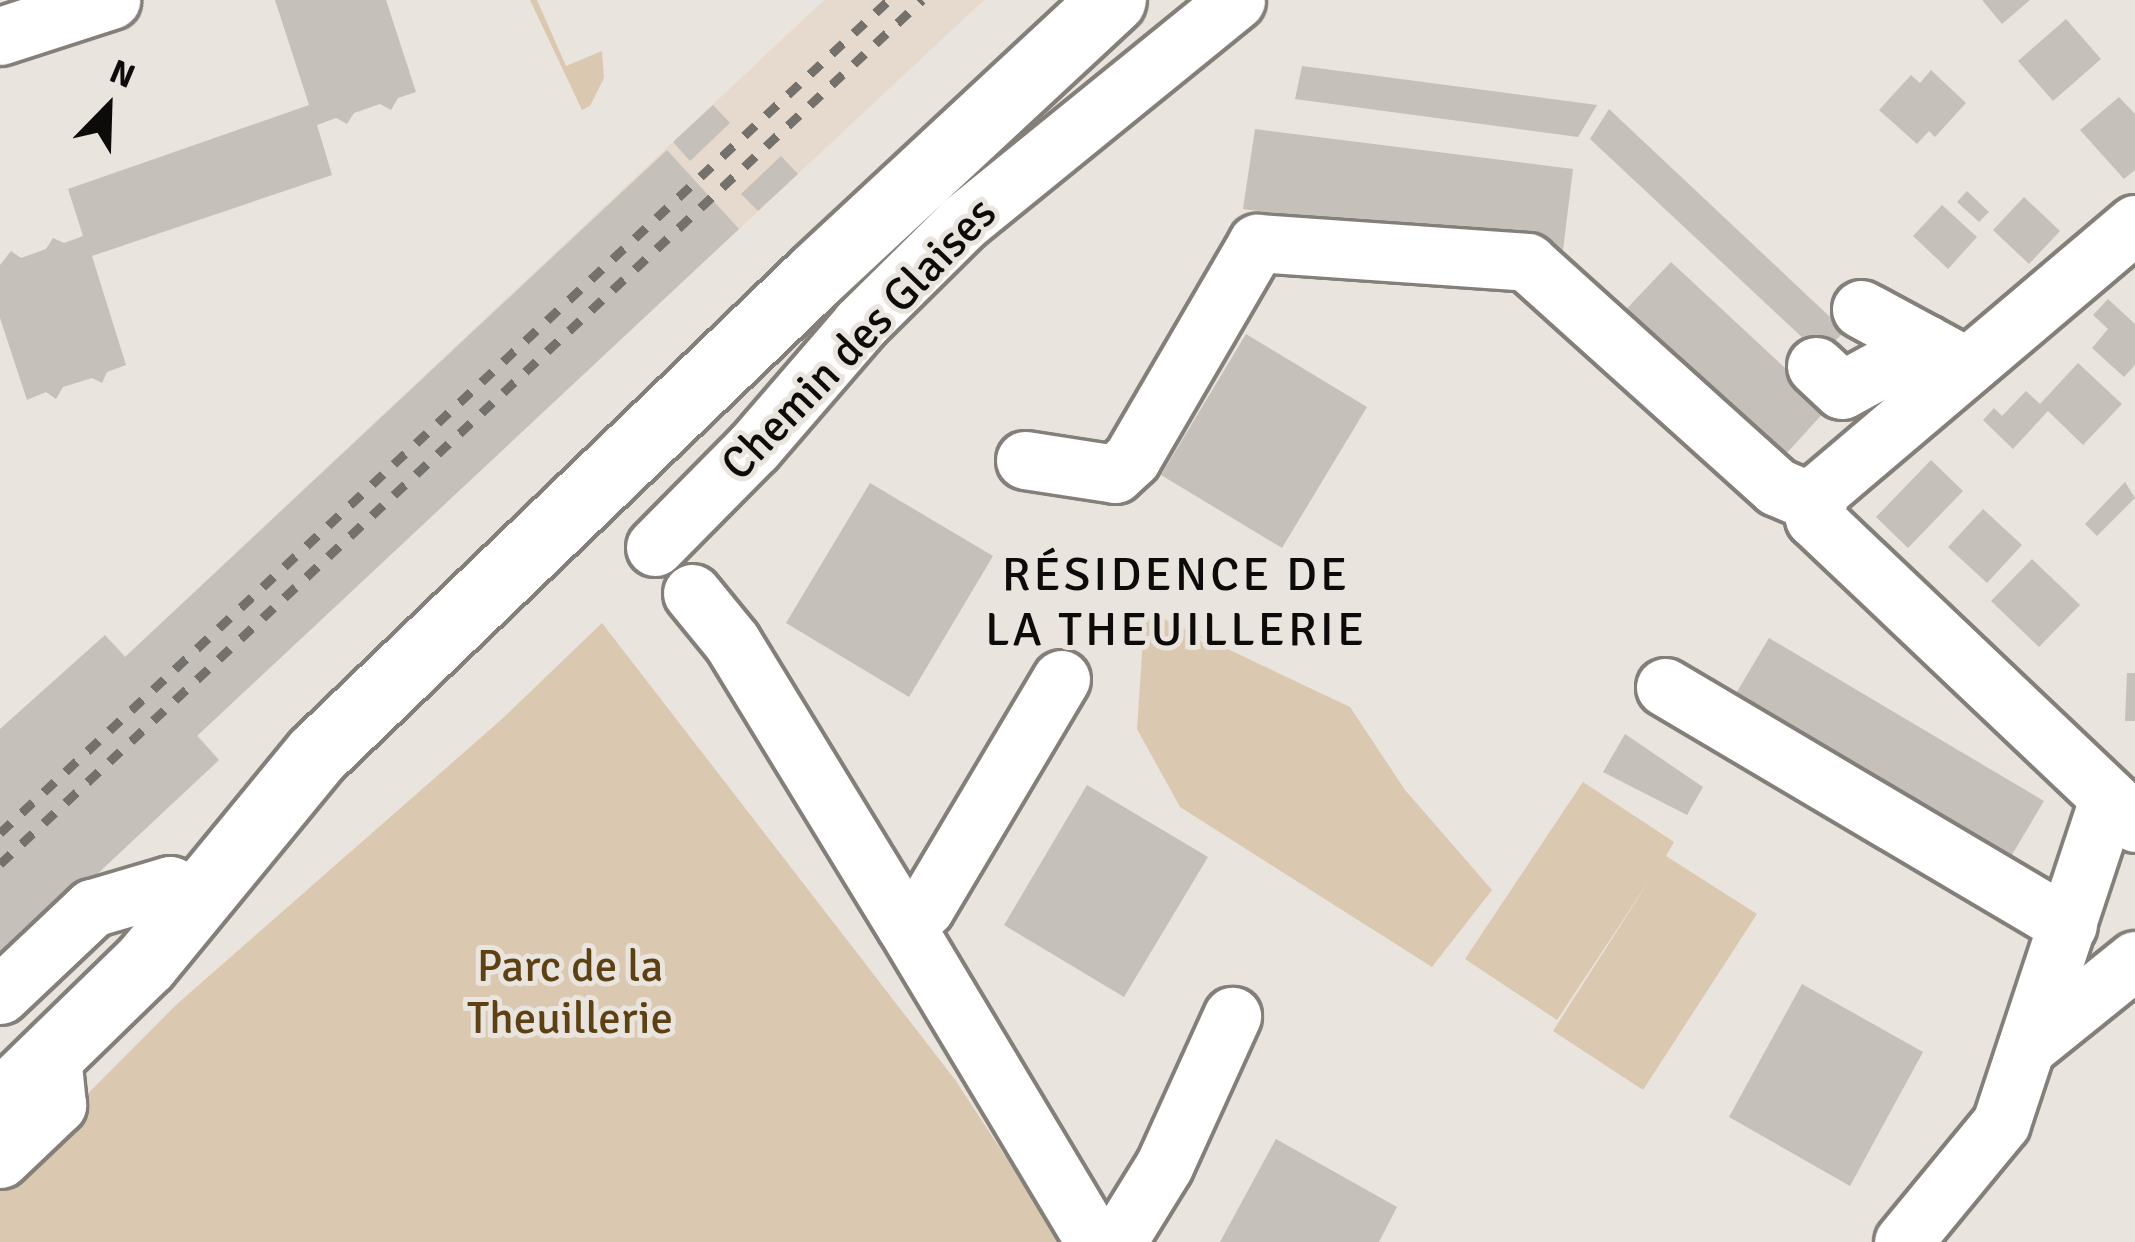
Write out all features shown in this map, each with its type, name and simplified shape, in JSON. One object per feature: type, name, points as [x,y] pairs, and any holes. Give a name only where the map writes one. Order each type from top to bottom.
[{"type":"main road","points":[[0,1105],[146,963],[317,755],[817,275],[1113,0]]},
{"type":"street","points":[[0,36],[112,0]]},
{"type":"street","name":"Chemin des Glaises","points":[[656,547],[754,448],[860,324],[962,223],[1236,0]]},
{"type":"street","points":[[1815,511],[1821,490],[1947,355],[2135,224]]},
{"type":"street","points":[[1024,460],[1114,474],[1132,458],[1257,243],[1527,262],[1777,487],[1815,511],[2122,811],[2068,926],[2001,1123],[1903,1242]]},
{"type":"street","points":[[1861,309],[1947,355]]},
{"type":"street","points":[[1816,366],[1841,389],[1947,355]]},
{"type":"street","points":[[692,593],[732,641],[1095,1242]]},
{"type":"street","points":[[905,925],[925,908],[1060,679]]},
{"type":"street","points":[[1666,687],[2068,926]]},
{"type":"street","points":[[0,994],[92,908],[170,885],[202,899]]},
{"type":"street","points":[[2031,1044],[2135,960]]},
{"type":"street","points":[[1118,1242],[1164,1166],[1232,1016]]},
{"type":"street","points":[[0,1159],[57,1105],[52,1056]]},
{"type":"shaded area","points":[[824,0],[984,0],[198,735],[219,760],[0,965],[0,729],[105,635],[126,656]]},
{"type":"green space","points":[[530,0],[537,0],[566,66],[602,51],[604,78],[590,106],[582,110]]},
{"type":"green space","points":[[1145,610],[1350,707],[1405,790],[1492,890],[1432,967],[1180,807],[1137,729]]},
{"type":"green space","name":"Parc de la Theuillerie","points":[[602,623],[956,1081],[1061,1242],[0,1242],[0,1182],[176,1005],[502,719]]},
{"type":"green space","points":[[1583,782],[1674,842],[1666,856],[1757,914],[1643,1090],[1553,1031],[1654,873],[1557,1020],[1465,959]]},
{"type":"building","points":[[275,0],[386,0],[416,92],[398,98],[391,110],[380,104],[354,113],[347,124],[336,118],[317,125],[332,175],[92,256],[126,365],[107,372],[102,383],[92,378],[63,387],[56,399],[46,392],[27,400],[0,318],[0,265],[11,251],[21,258],[46,249],[53,238],[64,243],[83,236],[68,189],[309,105]]},
{"type":"building","points":[[1982,0],[2030,0],[2002,24]]},
{"type":"building","points":[[2066,19],[2101,59],[2053,101],[2018,61]]},
{"type":"building","points":[[1302,66],[1597,105],[1578,137],[1295,99]]},
{"type":"building","points":[[1931,70],[1966,103],[1935,137],[1929,131],[1917,144],[1879,110],[1911,75],[1920,83]]},
{"type":"building","points":[[2119,97],[2135,114],[2135,170],[2124,179],[2080,130]]},
{"type":"building","points":[[713,105],[730,123],[690,161],[673,142]]},
{"type":"building","points":[[1609,109],[1845,331],[1821,355],[1590,139]]},
{"type":"building","points":[[1255,129],[1573,169],[1563,250],[1243,209]]},
{"type":"building","points":[[667,150],[739,229],[197,736],[219,760],[0,965],[0,729],[105,635],[125,657]]},
{"type":"building","points":[[781,156],[798,174],[758,211],[741,194]]},
{"type":"building","points":[[1967,191],[1989,212],[1979,222],[1957,202]]},
{"type":"building","points":[[2024,197],[2060,231],[2029,264],[1993,230]]},
{"type":"building","points":[[1942,205],[1977,237],[1948,269],[1913,236]]},
{"type":"building","points":[[1671,262],[1828,408],[1773,468],[1615,321]]},
{"type":"building","points":[[2108,299],[2135,324],[2135,365],[2124,377],[2092,348],[2108,329],[2093,315]]},
{"type":"building","points":[[1246,334],[1367,407],[1282,548],[1161,475]]},
{"type":"building","points":[[2078,363],[2122,404],[2083,445],[2048,411],[2013,449],[1983,420],[1994,408],[2002,416],[2026,391],[2040,404]]},
{"type":"building","points":[[1931,460],[1963,491],[1908,548],[1876,517]]},
{"type":"building","points":[[2125,482],[2135,498],[2097,536],[2085,524]]},
{"type":"building","points":[[870,483],[993,556],[909,697],[786,623]]},
{"type":"building","points":[[1983,509],[2022,545],[1987,583],[1948,547]]},
{"type":"building","points":[[2032,559],[2080,605],[2039,647],[1991,601]]},
{"type":"building","points":[[1769,638],[2044,801],[2010,858],[1735,695]]},
{"type":"building","points":[[2127,673],[2135,673],[2135,721],[2125,721]]},
{"type":"building","points":[[1625,734],[1703,787],[1687,815],[1603,772]]},
{"type":"building","points":[[1087,785],[1208,857],[1124,997],[1004,925]]},
{"type":"building","points":[[1802,984],[1923,1052],[1850,1186],[1729,1117]]},
{"type":"building","points":[[1276,1139],[1397,1207],[1379,1242],[1220,1242]]},
{"type":"railway","points":[[0,833],[889,0]]},
{"type":"railway","points":[[0,864],[922,0]]},
{"type":"district","name":"RÉSIDENCE DE LA THEUILLERIE","points":[[1176,602]]}]
